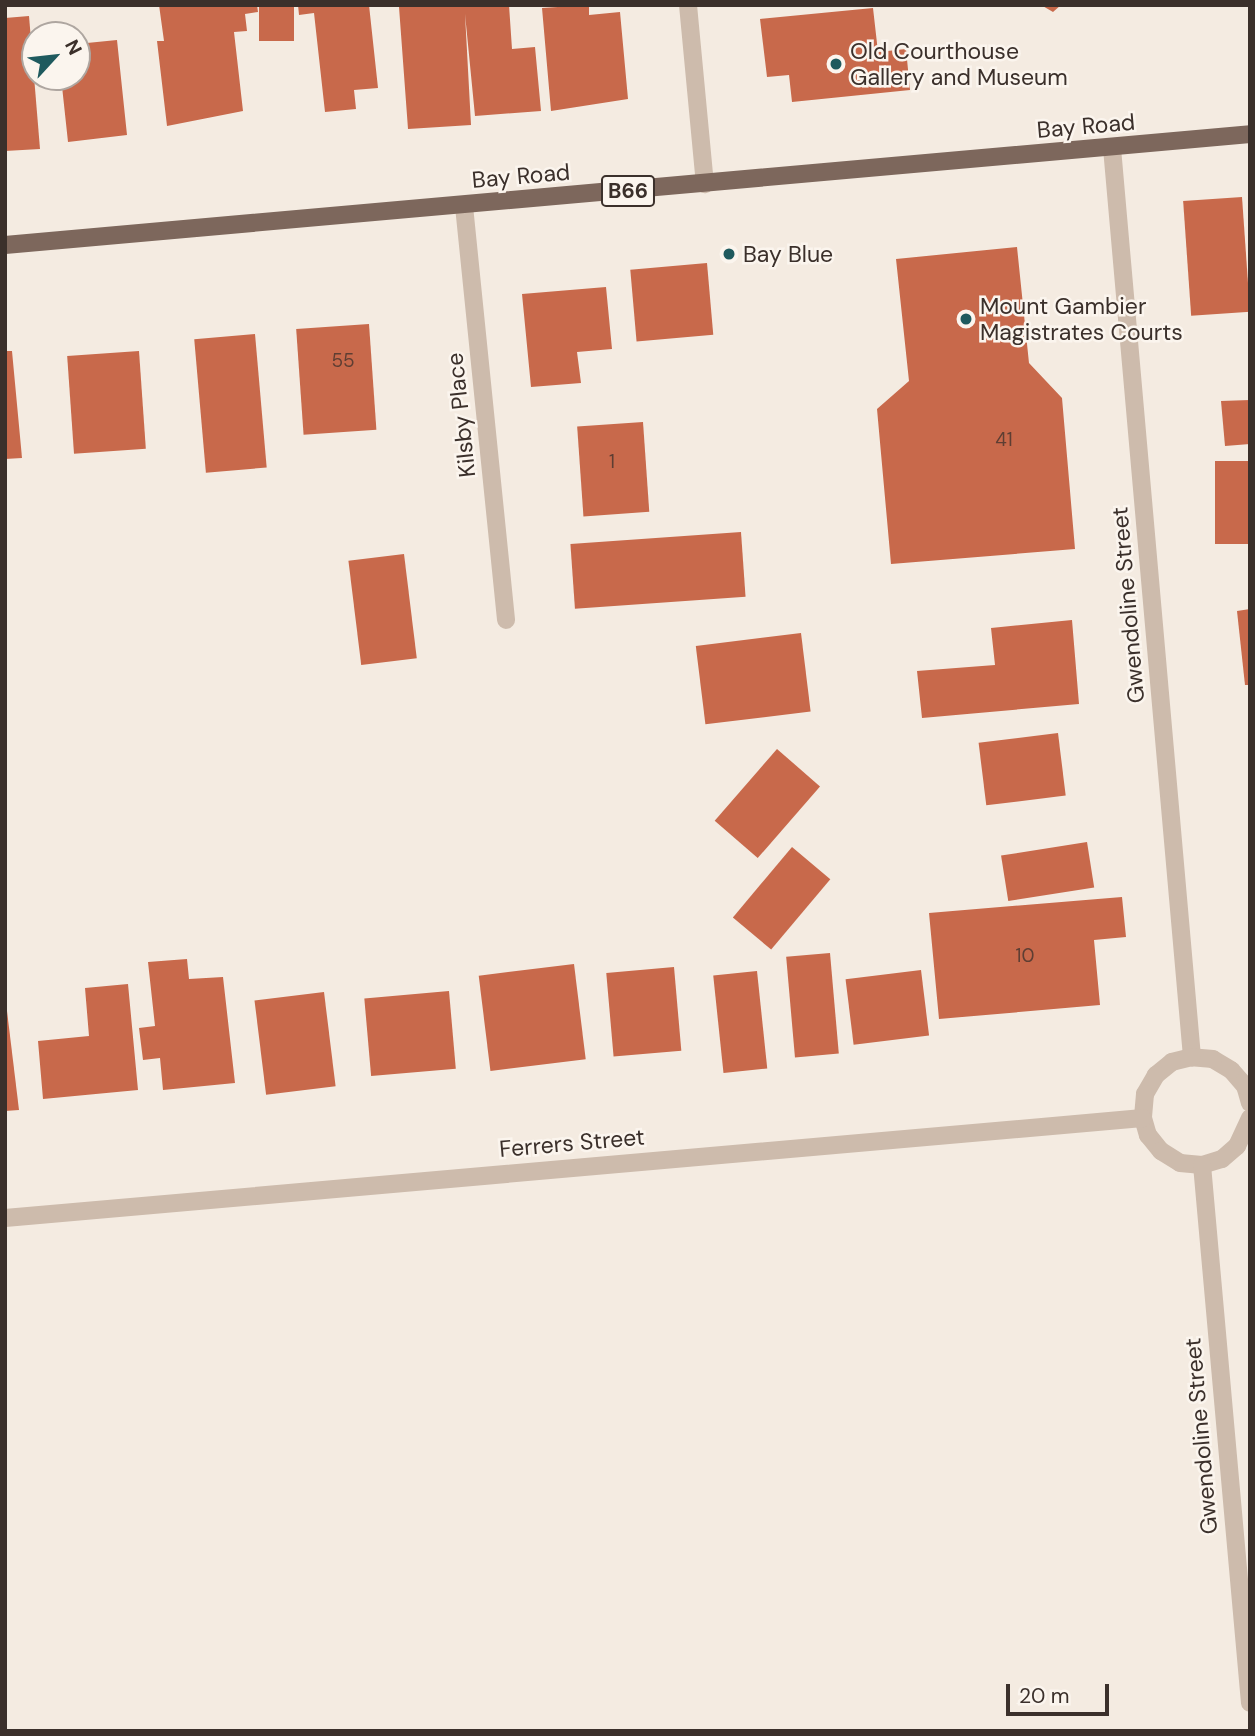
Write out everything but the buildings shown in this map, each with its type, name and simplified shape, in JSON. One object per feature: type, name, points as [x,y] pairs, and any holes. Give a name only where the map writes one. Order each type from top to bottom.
[{"type":"main road","name":"Bay Road","points":[[5,245],[1250,134]]},
{"type":"street","points":[[688,5],[705,184]]},
{"type":"street","name":"Gwendoline Street","points":[[1112,148],[1192,1057]]},
{"type":"street","name":"Kilsby Place","points":[[464,206],[506,620]]},
{"type":"street","points":[[1250,1103],[1245,1086],[1231,1070],[1213,1059],[1192,1057],[1172,1062],[1156,1075],[1145,1094],[1143,1118],[1148,1135],[1161,1151],[1180,1163],[1202,1165],[1222,1159],[1237,1146],[1250,1118]]},
{"type":"street","name":"Ferrers Street","points":[[5,1217],[1143,1118]]},
{"type":"street","name":"Gwendoline Street","points":[[1202,1165],[1250,1703]]},
{"type":"place","name":"Old Courthouse Gallery and Museum","points":[[836,64]]},
{"type":"place","name":"Bay Blue","points":[[729,254]]},
{"type":"place","name":"Mount Gambier Magistrates Courts","points":[[966,319]]}]
